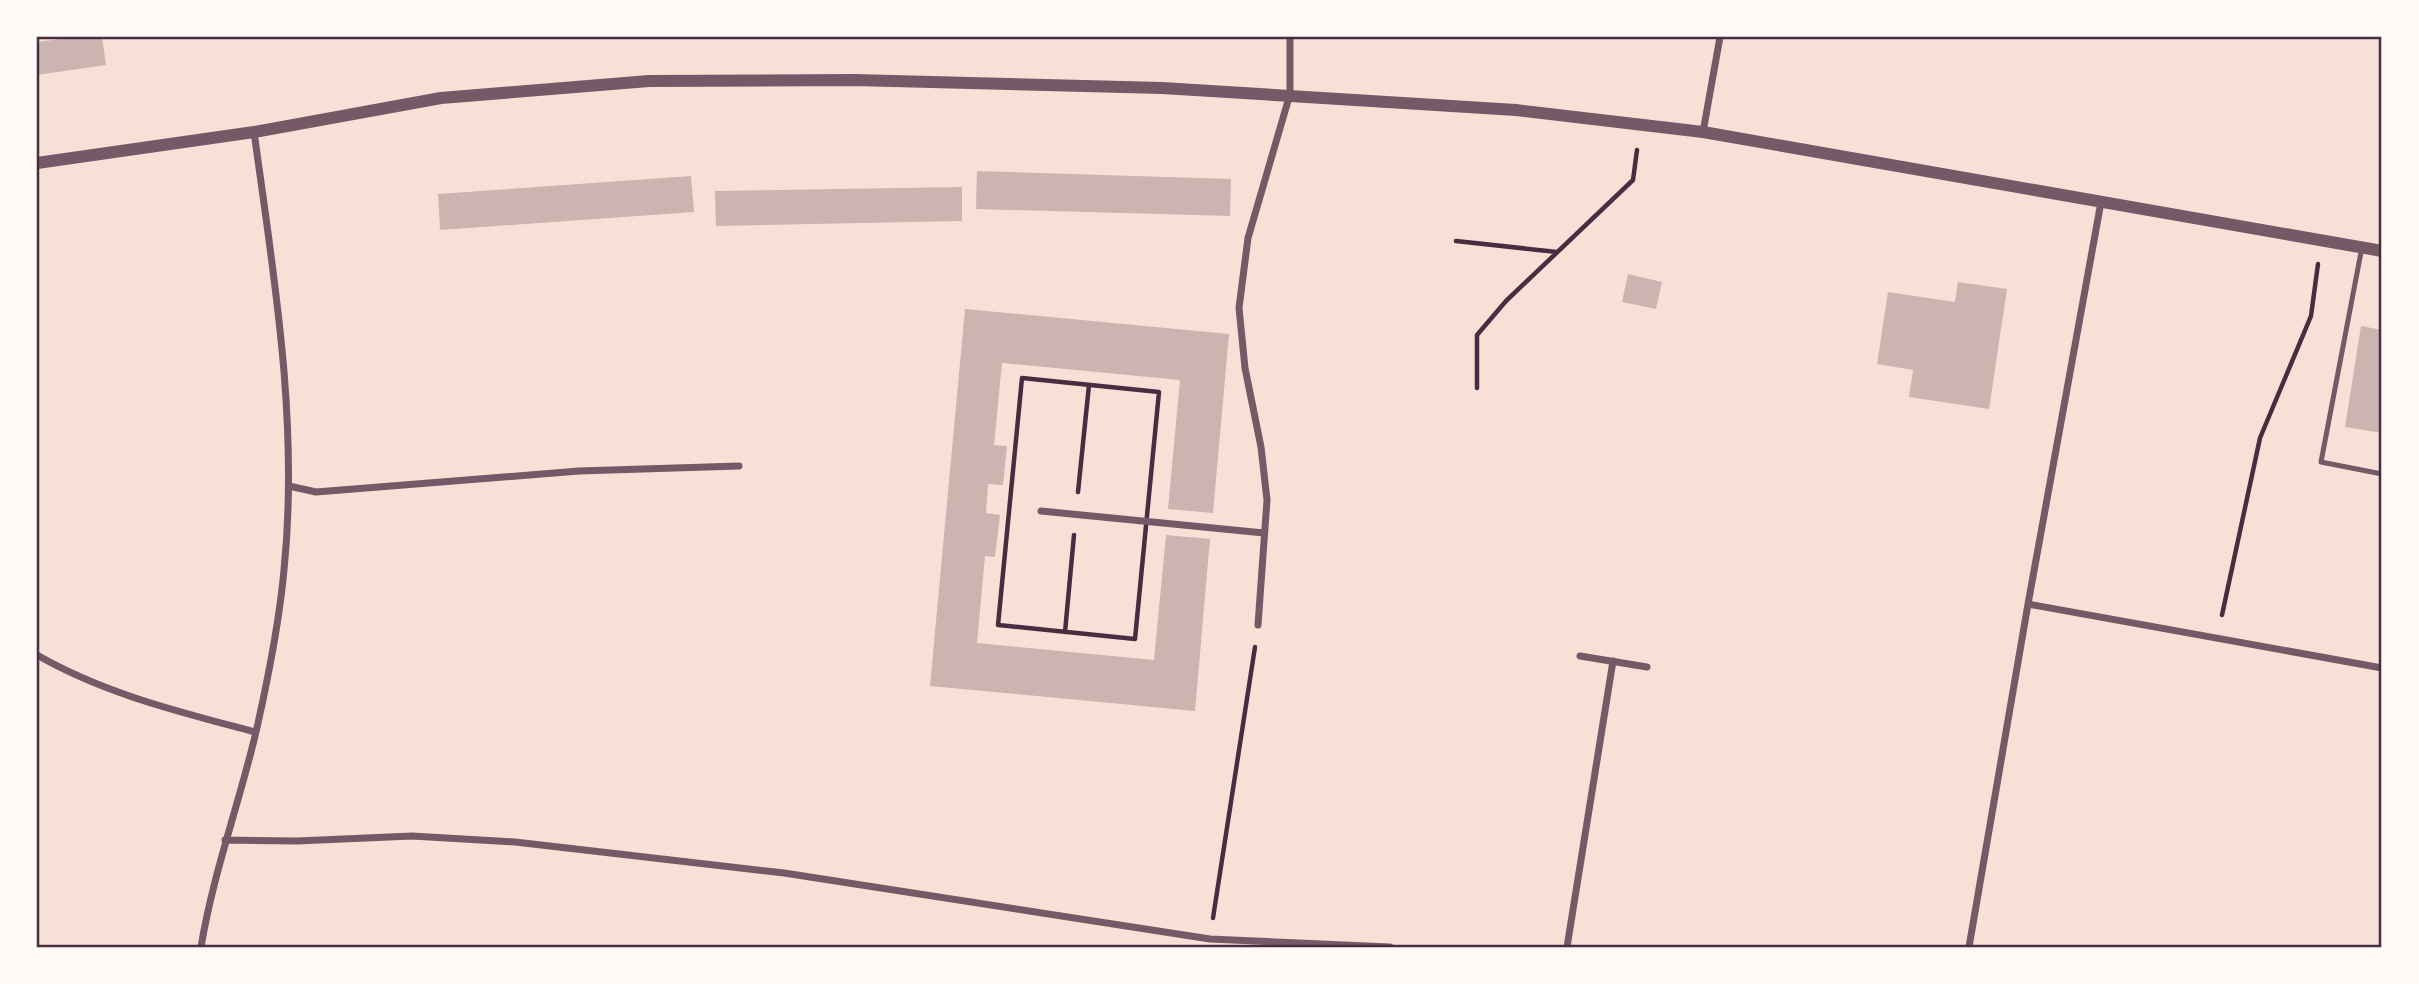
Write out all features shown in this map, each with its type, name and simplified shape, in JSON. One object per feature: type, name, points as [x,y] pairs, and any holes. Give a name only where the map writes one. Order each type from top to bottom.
[{"type":"street","points":[[1258,625],[1267,500],[1261,447],[1245,368],[1240,308],[1248,238],[1290,94],[1290,37]]},
{"type":"street","points":[[1703,132],[1720,37]]},
{"type":"street","points":[[37,163],[254,132],[441,98],[649,81],[854,80],[1162,88],[1516,110],[1703,132],[2382,251]]},
{"type":"street","points":[[201,947],[225,840],[255,732],[271,657],[284,570],[289,486],[288,411],[277,299],[254,132]]},
{"type":"street","points":[[1969,947],[2101,202]]},
{"type":"street","points":[[289,486],[316,492],[579,471],[739,466]]},
{"type":"street","points":[[1041,511],[1264,533]]},
{"type":"street","points":[[2028,604],[2382,668]]},
{"type":"street","points":[[37,655],[67,672],[117,693],[255,732]]},
{"type":"street","points":[[1580,656],[1647,667]]},
{"type":"street","points":[[1567,947],[1613,661]]},
{"type":"street","points":[[225,840],[297,841],[412,836],[515,842],[784,873],[1210,939],[1390,947]]},
{"type":"lane","points":[[2362,247],[2321,462],[2382,474]]},
{"type":"path","points":[[1477,387],[1477,335],[1506,302],[1633,180],[1641,125]]},
{"type":"path","points":[[2218,637],[2260,439],[2311,316],[2321,239]]},
{"type":"path","points":[[1457,241],[1558,252]]},
{"type":"path","points":[[1210,939],[1258,625]]},
{"type":"building","points":[[102,37],[106,65],[37,75],[37,42]]},
{"type":"building","points":[[977,171],[1231,179],[1230,216],[976,209]]},
{"type":"building","points":[[691,176],[694,212],[440,230],[438,194]]},
{"type":"building","points":[[962,187],[962,221],[716,226],[715,191]]},
{"type":"building","points":[[1628,274],[1662,282],[1656,309],[1622,302]]},
{"type":"building","points":[[1958,282],[2007,289],[1989,409],[1909,397],[1913,370],[1877,364],[1888,292],[1955,302]]},
{"type":"building","points":[[965,309],[1229,334],[1213,513],[1168,509],[1180,380],[1002,363],[994,445],[1007,446],[1003,485],[988,484],[986,513],[1000,515],[995,557],[985,556],[977,643],[1154,660],[1166,535],[1210,539],[1195,711],[930,686]]},
{"type":"building","points":[[2361,326],[2382,330],[2382,433],[2345,427]]}]
